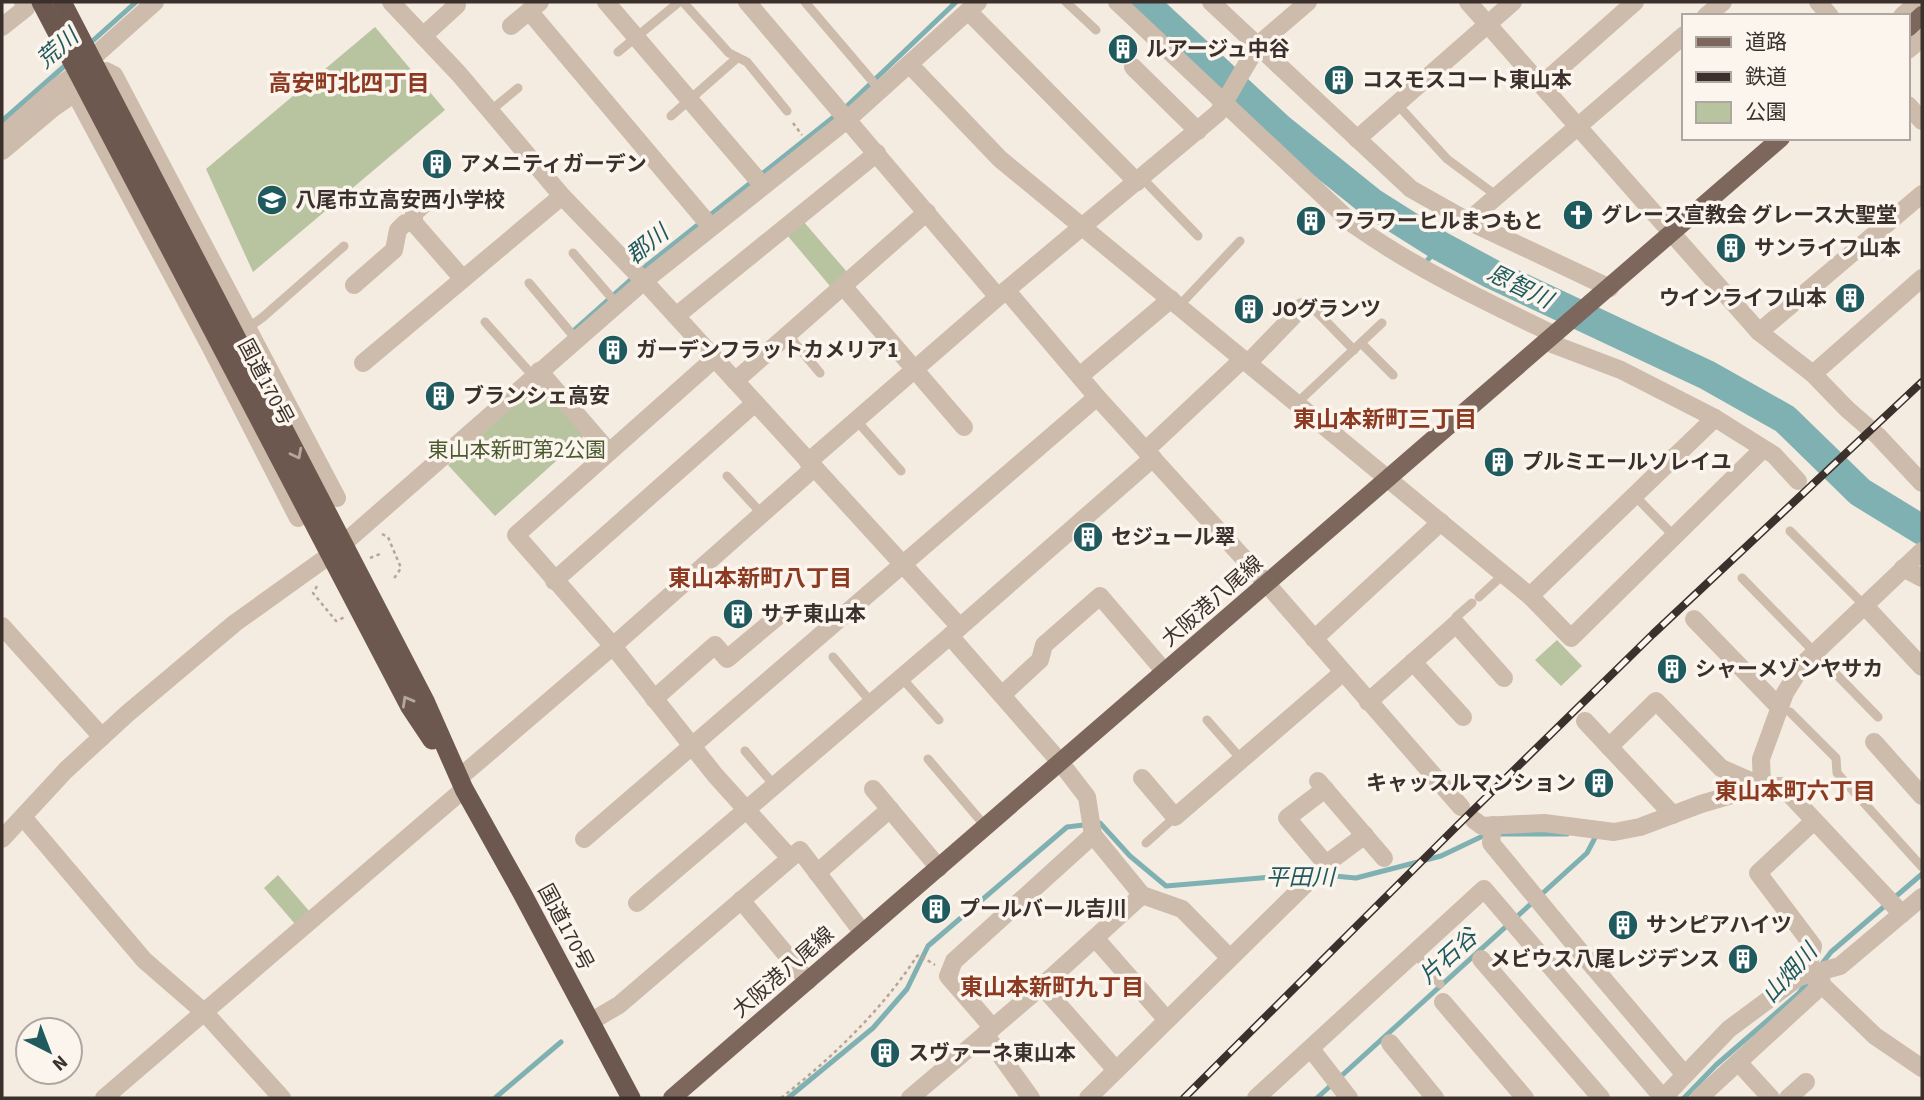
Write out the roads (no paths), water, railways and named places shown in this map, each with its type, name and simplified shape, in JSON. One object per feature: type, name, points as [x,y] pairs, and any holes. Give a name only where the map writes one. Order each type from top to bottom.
[{"type":"highway","name":"国道170号","points":[[41,2],[92,67]]},
{"type":"highway","name":"国道170号","points":[[62,2],[228,338],[337,549],[410,707],[461,783],[631,1098]]},
{"type":"main road","name":"大阪港八尾線","points":[[672,1098],[1778,140]]},
{"type":"street","points":[[2,27],[26,8],[23,2]]},
{"type":"street","points":[[2,136],[56,88],[92,67],[155,2]]},
{"type":"street","points":[[391,2],[490,111],[562,196],[902,562],[1002,695],[1087,797],[1092,828],[1142,895],[1182,909],[1229,957]]},
{"type":"street","points":[[606,2],[759,181]]},
{"type":"street","points":[[747,2],[927,212],[1081,375],[1097,397],[1267,584],[1342,673],[1467,813],[1482,825],[1544,823],[1614,832],[1640,827],[1762,786],[1782,786],[1895,907]]},
{"type":"street","points":[[1117,2],[1354,225],[1436,278],[1715,418],[1774,455],[1798,481]]},
{"type":"street","points":[[1211,2],[1411,189],[1468,221],[1610,288]]},
{"type":"street","points":[[1468,2],[1759,332],[1813,374],[1847,410],[1919,475]]},
{"type":"street","points":[[1357,139],[1513,2]]},
{"type":"street","points":[[1541,85],[1634,2]]},
{"type":"street","points":[[1708,14],[1723,2]]},
{"type":"street","points":[[1904,14],[1918,2]]},
{"type":"street","points":[[422,36],[457,3]]},
{"type":"street","points":[[104,1098],[205,1013],[762,514],[856,420],[1218,113],[1258,45],[1304,3]]},
{"type":"street","points":[[511,26],[534,6],[705,221]]},
{"type":"street","points":[[2,839],[66,770],[102,737],[234,623],[337,549],[535,374],[571,334],[612,298],[705,221],[909,64],[973,6],[1140,180]]},
{"type":"street","points":[[1468,221],[1682,37]]},
{"type":"street","points":[[909,64],[1000,159],[1504,574],[1530,596],[1570,638],[1763,449]]},
{"type":"street","points":[[92,67],[114,75],[228,338],[298,518]]},
{"type":"street","points":[[1133,67],[1198,131]]},
{"type":"street","points":[[2,151],[75,93],[228,338],[337,498]]},
{"type":"street","points":[[1910,108],[1922,121]]},
{"type":"street","points":[[676,316],[877,153]]},
{"type":"street","points":[[1759,332],[1922,194]]},
{"type":"street","points":[[363,363],[562,196]]},
{"type":"street","points":[[431,198],[414,213],[414,223],[463,279]]},
{"type":"street","points":[[735,382],[927,212]]},
{"type":"street","points":[[354,285],[394,250],[398,230],[405,223],[414,223]]},
{"type":"street","points":[[1813,374],[1922,278]]},
{"type":"street","points":[[843,286],[964,427]]},
{"type":"street","points":[[1081,375],[1175,302]]},
{"type":"street","points":[[638,903],[955,631],[1307,307]]},
{"type":"street","points":[[714,359],[516,535],[613,646],[745,810],[790,858]]},
{"type":"street","points":[[535,374],[609,452]]},
{"type":"street","points":[[583,839],[1097,397]]},
{"type":"street","points":[[554,581],[755,403]]},
{"type":"street","points":[[1530,596],[1715,418]]},
{"type":"street","points":[[1314,639],[1441,522]]},
{"type":"street","points":[[1762,786],[1761,759],[1785,710],[1785,693],[1803,664],[1922,551]]},
{"type":"street","points":[[1903,568],[1922,578]]},
{"type":"street","points":[[1002,695],[1040,660],[1044,645],[1100,596],[1165,672]]},
{"type":"street","points":[[1864,604],[1922,667]]},
{"type":"street","points":[[654,699],[715,645],[727,659],[777,617]]},
{"type":"street","points":[[1694,618],[1785,710]]},
{"type":"street","points":[[1368,702],[1456,624],[1504,678]]},
{"type":"street","points":[[2,626],[102,737]]},
{"type":"street","points":[[1413,662],[1463,717]]},
{"type":"street","points":[[1142,778],[1175,817],[1342,673]]},
{"type":"street","points":[[1609,747],[1656,701],[1721,768],[1762,786]]},
{"type":"street","points":[[1585,721],[1673,816]]},
{"type":"street","points":[[1874,742],[1922,796]]},
{"type":"street","points":[[1320,871],[1287,818],[1321,785],[1384,858]]},
{"type":"street","points":[[873,789],[939,868]]},
{"type":"street","points":[[817,873],[890,809]]},
{"type":"street","points":[[23,817],[144,960],[205,1013],[282,1098]]},
{"type":"street","points":[[1814,821],[1758,873],[1813,946],[1810,961],[1814,976],[1875,1037],[1922,1068]]},
{"type":"street","points":[[1493,825],[1491,843],[1685,1075]]},
{"type":"street","points":[[1031,1098],[989,1031],[948,976],[954,961],[1092,828]]},
{"type":"street","points":[[1088,1098],[1229,957],[1320,871],[1365,835]]},
{"type":"street","points":[[590,1021],[619,1005],[800,850],[863,933]]},
{"type":"street","points":[[1256,1098],[1483,889],[1663,1098],[1729,1030],[1814,976],[1840,966],[1895,907],[1922,897]]},
{"type":"street","points":[[910,1098],[1042,986],[1142,895]]},
{"type":"street","points":[[741,900],[808,981]]},
{"type":"street","points":[[1095,938],[1167,1020]]},
{"type":"street","points":[[1481,959],[1601,1098]]},
{"type":"street","points":[[1699,1098],[1738,1062],[1814,976]]},
{"type":"street","points":[[1042,986],[1116,1070]]},
{"type":"street","points":[[1441,993],[1525,1098]]},
{"type":"street","points":[[1390,1043],[1435,1098]]},
{"type":"street","points":[[1311,1049],[1349,1098]]},
{"type":"street","points":[[1738,1062],[1771,1098]]},
{"type":"street","points":[[1788,1098],[1806,1082]]},
{"type":"lane","points":[[618,52],[681,2],[729,53],[747,62],[787,111]]},
{"type":"lane","points":[[804,2],[878,87]]},
{"type":"lane","points":[[1066,2],[1096,30]]},
{"type":"lane","points":[[671,116],[737,58]]},
{"type":"lane","points":[[490,111],[518,88]]},
{"type":"lane","points":[[1397,104],[1447,159],[1497,195]]},
{"type":"lane","points":[[1140,180],[1198,236]]},
{"type":"lane","points":[[1175,302],[1240,241]]},
{"type":"lane","points":[[228,338],[263,317],[344,246]]},
{"type":"lane","points":[[573,254],[612,298]]},
{"type":"lane","points":[[529,283],[571,334]]},
{"type":"lane","points":[[1307,307],[1393,375]]},
{"type":"lane","points":[[485,322],[535,374]]},
{"type":"lane","points":[[1297,403],[1382,323]]},
{"type":"lane","points":[[788,335],[820,373]]},
{"type":"lane","points":[[856,420],[901,471]]},
{"type":"lane","points":[[727,476],[762,514]]},
{"type":"lane","points":[[1634,495],[1674,536]]},
{"type":"lane","points":[[1790,531],[1864,604]]},
{"type":"lane","points":[[1456,624],[1456,617],[1504,574]]},
{"type":"lane","points":[[1742,578],[1878,717]]},
{"type":"lane","points":[[833,657],[871,702]]},
{"type":"lane","points":[[901,677],[939,719]]},
{"type":"lane","points":[[1785,710],[1836,758],[1837,773],[1922,867]]},
{"type":"lane","points":[[1207,720],[1242,760]]},
{"type":"lane","points":[[745,751],[774,785]]},
{"type":"lane","points":[[928,759],[986,827]]},
{"type":"lane","points":[[1146,843],[1175,817]]},
{"type":"lane","points":[[1415,953],[1441,993]]},
{"type":"waterway","name":"荒川","points":[[88,45],[136,2]]},
{"type":"waterway","name":"郡川","points":[[572,332],[646,266],[845,108],[956,2]]},
{"type":"waterway","name":"恩智川","points":[[1143,2],[1280,129],[1372,203],[1440,246],[1492,274],[1707,375],[1785,419],[1860,492],[1922,530]]},
{"type":"waterway","name":"荒川","points":[[2,121],[68,63]]},
{"type":"waterway","points":[[1425,263],[1440,246]]},
{"type":"waterway","name":"平田川","points":[[788,1098],[873,1028],[907,989],[928,946],[1067,827],[1100,823],[1130,856],[1166,886],[1309,874]]},
{"type":"waterway","name":"平田川","points":[[1323,875],[1356,878],[1441,856],[1487,834]]},
{"type":"waterway","name":"平田川","points":[[1500,834],[1567,834]]},
{"type":"waterway","name":"片石谷","points":[[1317,1098],[1587,853],[1597,834],[1594,834]]},
{"type":"waterway","name":"山畑川","points":[[1821,965],[1831,952],[1922,874]]},
{"type":"waterway","name":"山畑川","points":[[1684,1098],[1716,1065],[1798,994],[1810,979]]},
{"type":"waterway","points":[[495,1098],[561,1042]]},
{"type":"railway","points":[[1184,1098],[1653,634],[1922,382]]},
{"type":"place","name":"ルアージュ中谷","points":[[1123,49]]},
{"type":"place","name":"コスモスコート東山本","points":[[1339,80]]},
{"type":"place","name":"アメニティガーデン","points":[[437,164]]},
{"type":"place","name":"八尾市立高安西小学校","points":[[272,200]]},
{"type":"place","name":"グレース宣教会 グレース大聖堂","points":[[1578,215]]},
{"type":"place","name":"フラワーヒルまつもと","points":[[1311,221]]},
{"type":"place","name":"サンライフ山本","points":[[1731,248]]},
{"type":"place","name":"ウインライフ山本","points":[[1850,298]]},
{"type":"place","name":"JOグランツ","points":[[1249,309]]},
{"type":"place","name":"ガーデンフラットカメリア1","points":[[613,350]]},
{"type":"place","name":"ブランシェ高安","points":[[440,396]]},
{"type":"place","name":"プルミエールソレイユ","points":[[1499,462]]},
{"type":"place","name":"セジュール翠","points":[[1088,537]]},
{"type":"place","name":"サチ東山本","points":[[738,614]]},
{"type":"place","name":"シャーメゾンヤサカ","points":[[1672,669]]},
{"type":"place","name":"キャッスルマンション","points":[[1599,783]]},
{"type":"place","name":"プールバール吉川","points":[[936,909]]},
{"type":"place","name":"サンピアハイツ","points":[[1623,925]]},
{"type":"place","name":"メビウス八尾レジデンス","points":[[1743,959]]},
{"type":"place","name":"スヴァーネ東山本","points":[[885,1053]]},
{"type":"district","name":"高安町北四丁目","points":[[349,83]]},
{"type":"district","name":"東山本新町三丁目","points":[[1385,419]]},
{"type":"district","name":"東山本新町八丁目","points":[[760,578]]},
{"type":"district","name":"東山本町六丁目","points":[[1795,791]]},
{"type":"district","name":"東山本新町九丁目","points":[[1052,987]]},
{"type":"park label","name":"東山本新町第2公園","points":[[517,450]]}]
